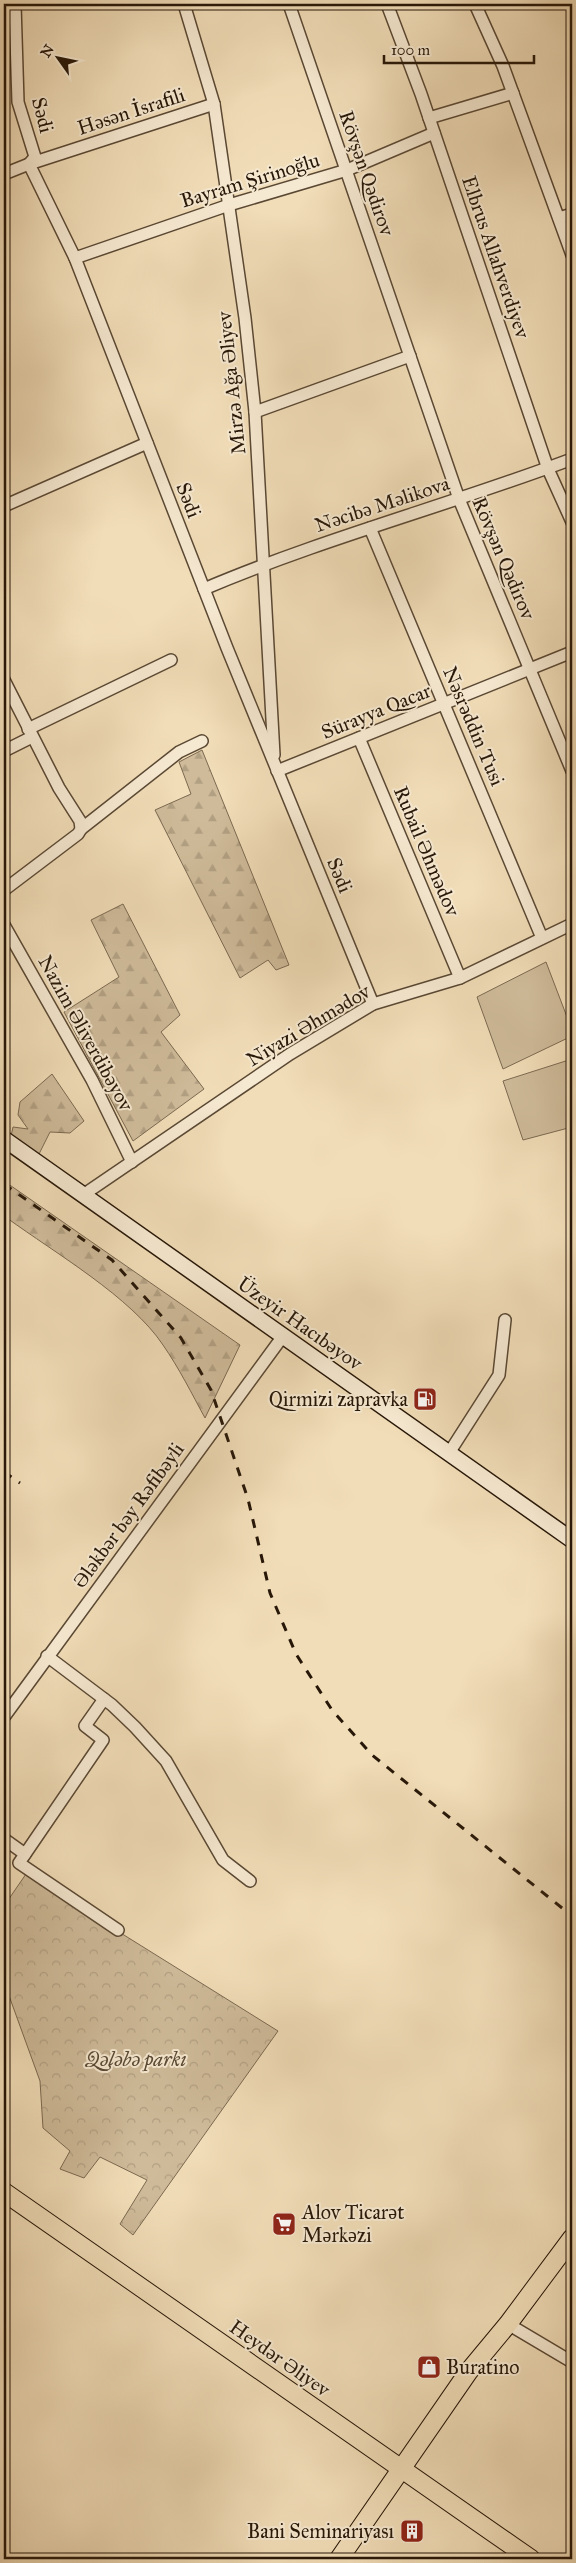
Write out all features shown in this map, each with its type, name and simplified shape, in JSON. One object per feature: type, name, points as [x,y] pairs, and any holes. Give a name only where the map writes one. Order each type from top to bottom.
[{"type":"main road","name":"Üzeyir Hacıbəyov","points":[[4,1139],[572,1540]]},
{"type":"main road","name":"Heydər Əliyev","points":[[4,2192],[531,2559]]},
{"type":"main road","points":[[339,2559],[469,2371],[508,2324],[572,2238]]},
{"type":"street","name":"Sədi","points":[[15,4],[18,102],[35,157],[29,164],[75,258],[204,588],[373,1004]]},
{"type":"street","name":"Mirzə Ağa Əliyev","points":[[184,4],[214,104],[245,318],[255,412],[276,768]]},
{"type":"street","name":"Rövşən Qədirov","points":[[288,4],[347,170],[459,499],[572,771]]},
{"type":"street","name":"Elbrus Allahverdiyev","points":[[387,4],[434,132],[548,468],[572,522]]},
{"type":"street","points":[[475,4],[513,93],[572,255]]},
{"type":"street","points":[[429,118],[513,93]]},
{"type":"street","name":"Həsən İsrafili","points":[[4,174],[29,164],[214,104]]},
{"type":"street","name":"Bayram Şirinoğlu","points":[[75,258],[228,205],[347,170],[434,132]]},
{"type":"street","points":[[559,218],[572,214]]},
{"type":"street","points":[[255,412],[410,356]]},
{"type":"street","points":[[4,506],[147,443]]},
{"type":"street","name":"Nəcibə Məlikova","points":[[204,588],[264,563],[459,499],[572,459]]},
{"type":"street","name":"Nəsrəddin Tusi","points":[[370,528],[542,938]]},
{"type":"street","name":"Sürayya Qacar","points":[[276,768],[359,738],[572,652]]},
{"type":"street","points":[[4,751],[30,733],[171,660]]},
{"type":"street","points":[[4,680],[59,788],[80,820],[81,829]]},
{"type":"street","name":"Rubail Əhmədov","points":[[359,738],[460,978]]},
{"type":"street","points":[[4,890],[78,834],[81,829],[179,752],[202,741]]},
{"type":"street","name":"Niyazi Əhmədov","points":[[83,1195],[290,1054],[373,1004],[460,978],[572,924]]},
{"type":"street","name":"Nazim Əliverdibəyov","points":[[4,925],[92,1080],[132,1162]]},
{"type":"street","points":[[449,1453],[499,1375],[505,1320]]},
{"type":"street","name":"Ələkbər bəy Rəfibəyli","points":[[4,1717],[283,1336]]},
{"type":"street","points":[[47,1656],[104,1699],[136,1727],[166,1761],[223,1860],[250,1881]]},
{"type":"street","points":[[104,1699],[85,1726],[103,1740],[19,1863],[118,1930]]},
{"type":"street","points":[[4,1839],[25,1854]]},
{"type":"street","points":[[508,2324],[572,2362]]},
{"type":"green space","points":[[202,750],[289,965],[276,970],[268,960],[240,978],[155,810],[191,794],[179,762]]},
{"type":"green space","points":[[123,904],[180,1015],[161,1032],[204,1089],[133,1141],[64,1012],[119,977],[91,920]]},
{"type":"green space","points":[[546,962],[572,1030],[572,1036],[503,1069],[477,997]]},
{"type":"green space","points":[[572,1059],[572,1127],[523,1140],[503,1081]]},
{"type":"green space","points":[[52,1074],[84,1121],[70,1133],[50,1132],[39,1154],[11,1136],[13,1127],[28,1129],[18,1115],[20,1102]]},
{"type":"green space","points":[[4,1181],[240,1345],[205,1418],[163,1345],[132,1310],[91,1277],[7,1218],[4,1222]]},
{"type":"green space","name":"Qələbə parkı","points":[[26,1874],[278,2031],[133,2235],[120,2224],[147,2180],[100,2157],[84,2178],[60,2169],[70,2151],[43,2128],[40,2081],[4,1982],[4,1906]]},
{"type":"railway","points":[[4,1184],[112,1260],[181,1338],[211,1390],[248,1499],[270,1593],[296,1654],[332,1710],[372,1755],[572,1916]]},
{"type":"railway","points":[[4,1472],[20,1483]]},
{"type":"place","name":"Qirmizi zapravka","points":[[425,1399]]},
{"type":"place","name":"Alov Ticarət Mərkəzi","points":[[284,2224]]},
{"type":"place","name":"Buratino","points":[[429,2367]]},
{"type":"place","name":"Bani Seminariyası","points":[[412,2531]]}]
